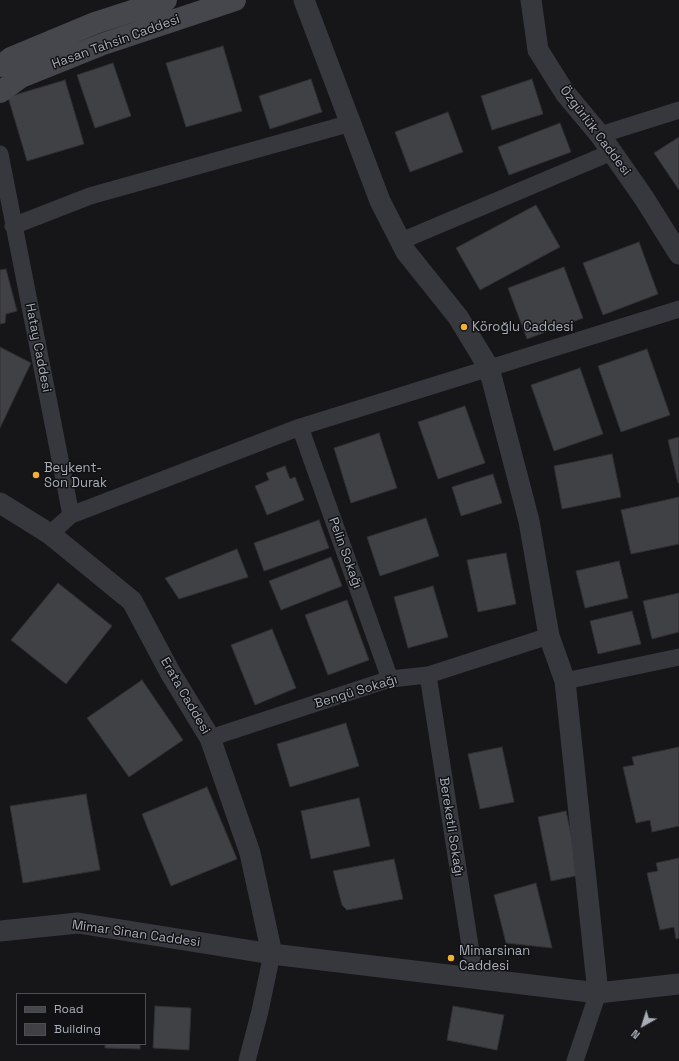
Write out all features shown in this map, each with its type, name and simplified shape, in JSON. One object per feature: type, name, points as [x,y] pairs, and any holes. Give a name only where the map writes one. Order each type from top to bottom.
[{"type":"main road","name":"Hasan Tahsin Caddesi","points":[[0,66],[11,58],[95,23],[166,0]]},
{"type":"main road","name":"Hasan Tahsin Caddesi","points":[[0,92],[21,77],[103,44],[235,0]]},
{"type":"street","points":[[304,0],[380,201],[406,252],[458,317],[489,368],[528,521],[549,636],[565,681],[598,993],[575,1061]]},
{"type":"street","name":"Özgürlük Caddesi","points":[[531,0],[538,50],[565,93],[600,135],[644,198],[679,254]]},
{"type":"street","points":[[600,135],[679,110]]},
{"type":"street","points":[[13,226],[90,196],[351,124]]},
{"type":"street","points":[[401,241],[612,152]]},
{"type":"street","name":"Hatay Caddesi","points":[[0,154],[71,515]]},
{"type":"street","points":[[50,534],[71,515],[300,428],[679,309]]},
{"type":"street","name":"Pelin Sokağı","points":[[300,428],[390,679]]},
{"type":"street","name":"Erata Caddesi","points":[[0,503],[50,534],[132,601],[171,674],[210,738],[250,853],[272,954]]},
{"type":"street","name":"Bengü Sokağı","points":[[210,738],[390,679],[428,675],[549,636]]},
{"type":"street","points":[[565,681],[679,658]]},
{"type":"street","name":"Bereketli Sokağı","points":[[428,675],[475,978]]},
{"type":"street","name":"Mimar Sinan Caddesi","points":[[0,931],[78,923],[272,954],[598,993]]},
{"type":"street","points":[[248,1061],[272,954]]},
{"type":"street","points":[[598,993],[679,984]]},
{"type":"building","points":[[223,46],[242,111],[186,127],[166,63]]},
{"type":"building","points":[[113,63],[131,116],[95,128],[77,75]]},
{"type":"building","points":[[311,79],[322,112],[270,129],[259,96]]},
{"type":"building","points":[[532,79],[543,114],[492,130],[481,96]]},
{"type":"building","points":[[65,80],[84,144],[27,161],[8,97]]},
{"type":"building","points":[[448,112],[463,152],[410,172],[395,132]]},
{"type":"building","points":[[560,123],[571,152],[509,175],[498,147]]},
{"type":"building","points":[[679,137],[679,190],[654,153]]},
{"type":"building","points":[[536,205],[560,247],[480,290],[456,248]]},
{"type":"building","points":[[639,242],[658,294],[603,315],[583,263]]},
{"type":"building","points":[[564,267],[583,318],[527,339],[508,288]]},
{"type":"building","points":[[6,269],[17,311],[6,314],[5,323],[0,324],[0,270]]},
{"type":"building","points":[[0,347],[31,363],[0,428]]},
{"type":"building","points":[[647,349],[670,415],[621,432],[598,366]]},
{"type":"building","points":[[580,368],[603,434],[554,451],[531,385]]},
{"type":"building","points":[[465,406],[485,463],[438,479],[418,422]]},
{"type":"building","points":[[379,433],[397,488],[351,503],[334,448]]},
{"type":"building","points":[[679,437],[679,483],[678,483],[668,440]]},
{"type":"building","points":[[612,454],[621,497],[562,509],[554,466]]},
{"type":"building","points":[[285,466],[290,479],[295,477],[304,500],[267,515],[255,486],[269,480],[266,473]]},
{"type":"building","points":[[493,474],[502,503],[461,516],[452,487]]},
{"type":"building","points":[[679,497],[679,544],[631,554],[621,510]]},
{"type":"building","points":[[426,518],[439,556],[380,576],[367,537]]},
{"type":"building","points":[[319,520],[329,548],[264,571],[254,543]]},
{"type":"building","points":[[237,549],[248,577],[179,599],[165,578]]},
{"type":"building","points":[[506,553],[516,604],[478,612],[467,560]]},
{"type":"building","points":[[331,557],[342,586],[281,610],[269,581]]},
{"type":"building","points":[[619,561],[628,598],[585,608],[576,571]]},
{"type":"building","points":[[58,583],[112,626],[66,684],[11,640]]},
{"type":"building","points":[[433,586],[448,637],[408,648],[394,597]]},
{"type":"building","points":[[679,593],[679,632],[652,639],[643,601]]},
{"type":"building","points":[[347,600],[369,660],[328,675],[305,615]]},
{"type":"building","points":[[632,611],[641,644],[598,654],[590,621]]},
{"type":"building","points":[[272,629],[296,688],[255,705],[231,645]]},
{"type":"building","points":[[142,680],[183,740],[129,777],[87,718]]},
{"type":"building","points":[[346,723],[359,766],[290,787],[277,744]]},
{"type":"building","points":[[502,747],[514,802],[480,809],[468,754]]},
{"type":"building","points":[[679,747],[679,826],[652,832],[650,820],[636,823],[623,767],[634,765],[632,757]]},
{"type":"building","points":[[207,787],[237,859],[171,886],[142,814]]},
{"type":"building","points":[[86,794],[100,870],[23,883],[10,806]]},
{"type":"building","points":[[359,798],[370,846],[311,859],[301,811]]},
{"type":"building","points":[[566,811],[580,875],[551,881],[538,817]]},
{"type":"building","points":[[679,858],[679,938],[676,939],[674,927],[660,930],[647,873],[658,871],[656,863]]},
{"type":"building","points":[[394,859],[403,899],[347,910],[342,905],[333,871]]},
{"type":"building","points":[[536,883],[552,948],[506,943],[494,895]]},
{"type":"building","points":[[155,1006],[191,1008],[189,1050],[153,1048]]},
{"type":"building","points":[[453,1006],[504,1015],[497,1050],[447,1040]]},
{"type":"building","points":[[105,1045],[140,1045],[140,1049],[105,1048]]},
{"type":"place","name":"Köroğlu Caddesi","points":[[464,327]]},
{"type":"place","name":"Beykent- Son Durak","points":[[36,475]]},
{"type":"place","name":"Mimarsinan Caddesi","points":[[451,958]]}]
